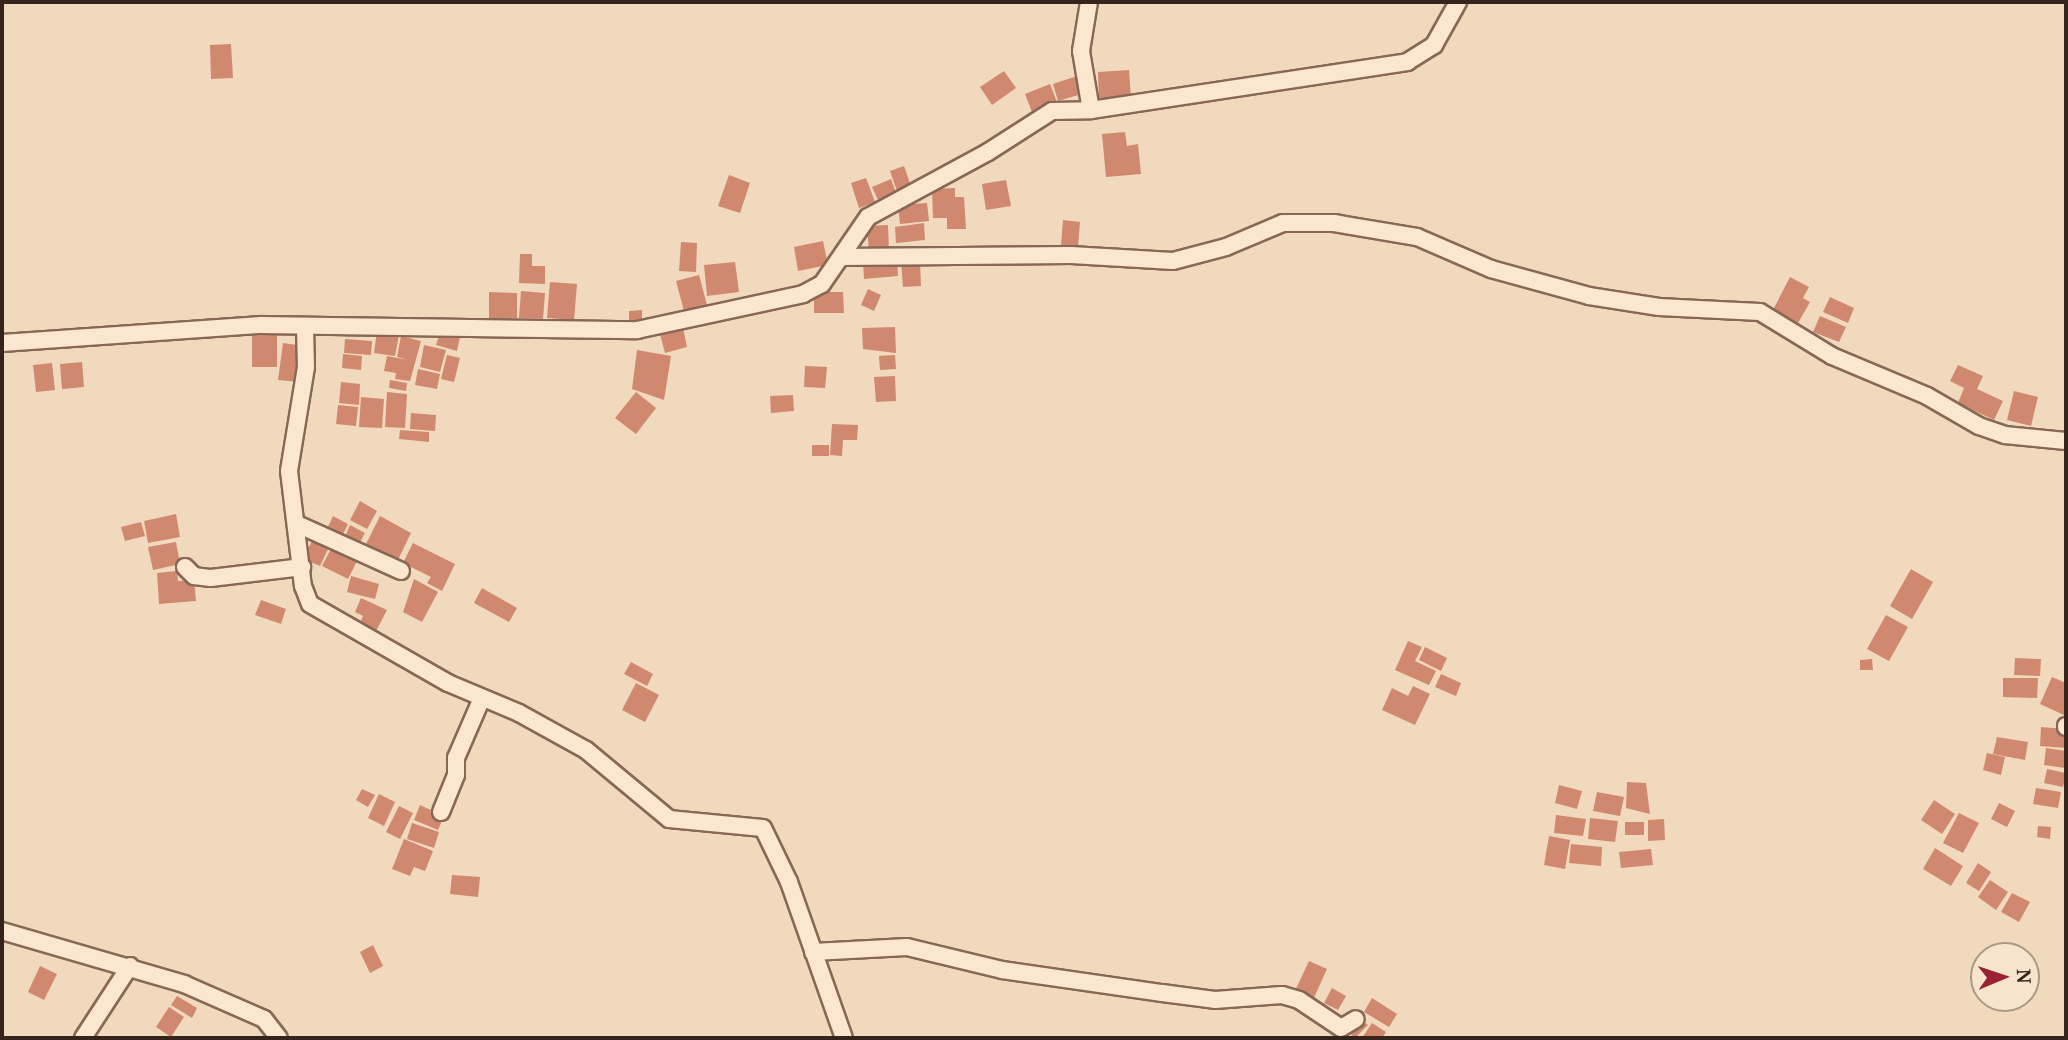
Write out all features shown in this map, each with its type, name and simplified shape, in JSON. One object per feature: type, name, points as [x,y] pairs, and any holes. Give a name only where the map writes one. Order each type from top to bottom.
[{"type":"street","points":[[1088,2],[1081,51],[1091,110]]},
{"type":"street","points":[[2,343],[205,327],[646,329],[803,294],[822,284],[868,217],[988,152],[1052,111],[1091,110],[1407,62],[1434,44],[1458,2]]},
{"type":"street","points":[[842,257],[1031,254],[1173,261],[1226,247],[1283,223],[1334,223],[1417,237],[1491,268],[1589,296],[1659,307],[1760,312],[1832,356],[1927,396],[1979,426],[2005,435],[2066,441]]},
{"type":"street","points":[[305,327],[306,367],[289,459],[302,567],[310,604],[482,698],[519,713],[586,750],[669,819],[763,828],[789,882],[844,1038]]},
{"type":"street","points":[[297,524],[401,572]]},
{"type":"street","points":[[185,567],[194,576],[211,578],[302,567]]},
{"type":"street","points":[[441,812],[456,775],[456,758],[482,698]]},
{"type":"street","points":[[2,932],[130,966],[184,984],[264,1019],[279,1038]]},
{"type":"street","points":[[813,952],[907,947],[1002,970],[1215,1000],[1282,996],[1299,1000],[1341,1028],[1356,1019]]},
{"type":"street","points":[[83,1038],[130,966]]},
{"type":"building","points":[[231,44],[233,78],[211,79],[210,45]]},
{"type":"building","points":[[1129,70],[1131,98],[1099,100],[1098,72]]},
{"type":"building","points":[[1004,71],[1016,88],[992,105],[980,87]]},
{"type":"building","points":[[1080,75],[1085,93],[1058,101],[1053,84]]},
{"type":"building","points":[[1050,84],[1057,102],[1032,112],[1025,94]]},
{"type":"building","points":[[1125,132],[1127,146],[1138,144],[1141,174],[1106,177],[1102,134]]},
{"type":"building","points":[[904,166],[911,186],[897,191],[890,171]]},
{"type":"building","points":[[729,175],[750,183],[740,213],[718,206]]},
{"type":"building","points":[[866,178],[875,202],[859,208],[851,183]]},
{"type":"building","points":[[891,179],[896,193],[878,200],[872,187]]},
{"type":"building","points":[[1006,180],[1011,206],[986,210],[982,184]]},
{"type":"building","points":[[955,188],[955,197],[964,197],[966,229],[947,229],[947,218],[933,218],[932,189]]},
{"type":"building","points":[[927,203],[929,221],[900,224],[898,205]]},
{"type":"building","points":[[1063,220],[1080,222],[1078,247],[1061,245]]},
{"type":"building","points":[[924,223],[925,240],[896,243],[895,227]]},
{"type":"building","points":[[888,225],[889,252],[869,253],[867,226]]},
{"type":"building","points":[[823,241],[828,265],[798,271],[794,247]]},
{"type":"building","points":[[681,242],[697,243],[696,272],[679,271]]},
{"type":"building","points":[[520,254],[532,254],[532,266],[545,266],[545,284],[519,283]]},
{"type":"building","points":[[897,259],[898,276],[864,279],[863,261]]},
{"type":"building","points":[[920,261],[921,286],[903,287],[901,262]]},
{"type":"building","points":[[735,262],[739,292],[707,296],[704,265]]},
{"type":"building","points":[[699,275],[707,305],[684,311],[676,281]]},
{"type":"building","points":[[1790,277],[1809,287],[1803,298],[1810,302],[1798,323],[1773,310]]},
{"type":"building","points":[[550,282],[577,284],[574,320],[547,318]]},
{"type":"building","points":[[868,289],[881,295],[874,311],[861,305]]},
{"type":"building","points":[[521,291],[545,293],[543,319],[519,318]]},
{"type":"building","points":[[489,292],[517,293],[517,318],[489,318]]},
{"type":"building","points":[[814,292],[843,292],[844,313],[814,313]]},
{"type":"building","points":[[1830,297],[1854,308],[1848,323],[1823,312]]},
{"type":"building","points":[[642,310],[642,323],[629,324],[629,311]]},
{"type":"building","points":[[1820,316],[1846,327],[1839,342],[1813,332]]},
{"type":"building","points":[[895,327],[896,353],[863,349],[862,328]]},
{"type":"building","points":[[683,328],[687,347],[665,353],[660,334]]},
{"type":"building","points":[[377,331],[399,335],[395,356],[374,353]]},
{"type":"building","points":[[440,332],[460,337],[457,351],[436,345]]},
{"type":"building","points":[[252,335],[277,335],[277,367],[252,367]]},
{"type":"building","points":[[401,336],[421,341],[410,381],[395,379],[396,373],[384,371],[387,356],[408,360],[397,357]]},
{"type":"building","points":[[345,339],[372,341],[371,355],[344,353]]},
{"type":"building","points":[[283,343],[304,346],[300,382],[278,380]]},
{"type":"building","points":[[424,345],[446,350],[440,372],[420,367]]},
{"type":"building","points":[[637,350],[671,356],[664,400],[632,389]]},
{"type":"building","points":[[343,354],[362,356],[361,370],[342,368]]},
{"type":"building","points":[[447,355],[460,358],[454,382],[441,379]]},
{"type":"building","points":[[895,355],[896,369],[880,370],[879,356]]},
{"type":"building","points":[[82,362],[84,387],[62,389],[60,364]]},
{"type":"building","points":[[52,363],[55,390],[36,392],[33,365]]},
{"type":"building","points":[[1958,365],[1983,376],[1977,389],[2003,401],[1994,420],[1958,403],[1964,388],[1950,381]]},
{"type":"building","points":[[805,366],[827,367],[825,388],[804,387]]},
{"type":"building","points":[[418,369],[440,374],[437,389],[415,385]]},
{"type":"building","points":[[895,376],[896,401],[876,402],[874,377]]},
{"type":"building","points":[[390,380],[407,383],[406,391],[389,388]]},
{"type":"building","points":[[341,382],[360,384],[359,405],[339,403]]},
{"type":"building","points":[[2014,391],[2038,397],[2031,426],[2007,420]]},
{"type":"building","points":[[387,392],[407,394],[405,428],[385,427]]},
{"type":"building","points":[[636,392],[656,408],[636,434],[615,418]]},
{"type":"building","points":[[793,395],[794,411],[771,413],[770,396]]},
{"type":"building","points":[[361,397],[384,399],[382,428],[359,427]]},
{"type":"building","points":[[338,405],[358,407],[356,426],[336,424]]},
{"type":"building","points":[[411,413],[436,415],[435,431],[410,429]]},
{"type":"building","points":[[832,424],[858,425],[857,440],[843,440],[842,456],[830,455]]},
{"type":"building","points":[[400,430],[429,432],[429,442],[399,439]]},
{"type":"building","points":[[812,445],[829,445],[829,456],[812,456]]},
{"type":"building","points":[[360,501],[377,511],[367,529],[350,520]]},
{"type":"building","points":[[176,514],[180,537],[148,543],[144,521]]},
{"type":"building","points":[[333,516],[348,524],[340,540],[325,533]]},
{"type":"building","points":[[380,516],[411,533],[395,566],[363,550]]},
{"type":"building","points":[[141,522],[145,536],[125,541],[121,527]]},
{"type":"building","points":[[350,525],[365,533],[357,548],[343,541]]},
{"type":"building","points":[[315,535],[331,543],[320,566],[303,559]]},
{"type":"building","points":[[176,542],[180,564],[153,570],[148,547]]},
{"type":"building","points":[[413,543],[455,564],[442,591],[427,583],[431,577],[403,563]]},
{"type":"building","points":[[333,545],[359,557],[348,579],[322,566]]},
{"type":"building","points":[[1911,569],[1933,582],[1912,619],[1890,606]]},
{"type":"building","points":[[177,571],[178,581],[194,580],[196,601],[159,604],[157,573]]},
{"type":"building","points":[[351,576],[379,584],[375,599],[347,592]]},
{"type":"building","points":[[414,579],[438,592],[422,622],[403,612]]},
{"type":"building","points":[[482,588],[517,608],[509,622],[474,603]]},
{"type":"building","points":[[361,598],[387,610],[374,635],[358,627],[363,616],[355,612]]},
{"type":"building","points":[[261,600],[286,609],[281,624],[255,615]]},
{"type":"building","points":[[1886,615],[1908,627],[1889,661],[1867,649]]},
{"type":"building","points":[[1408,641],[1422,647],[1415,661],[1436,671],[1429,685],[1395,670]]},
{"type":"building","points":[[1425,647],[1447,658],[1441,671],[1419,660]]},
{"type":"building","points":[[2015,658],[2041,659],[2040,676],[2014,675]]},
{"type":"building","points":[[1872,659],[1873,670],[1860,670],[1860,660]]},
{"type":"building","points":[[631,662],[653,674],[647,686],[624,674]]},
{"type":"building","points":[[1441,674],[1461,683],[1456,696],[1435,687]]},
{"type":"building","points":[[2052,677],[2066,683],[2064,715],[2040,704]]},
{"type":"building","points":[[2003,678],[2038,678],[2037,698],[2003,697]]},
{"type":"building","points":[[636,683],[659,695],[645,722],[622,710]]},
{"type":"building","points":[[1413,686],[1430,694],[1415,725],[1382,710],[1392,688],[1408,696]]},
{"type":"building","points":[[2041,727],[2066,729],[2066,748],[2040,746]]},
{"type":"building","points":[[1997,737],[2028,742],[2025,760],[1993,754]]},
{"type":"building","points":[[2046,748],[2066,751],[2065,768],[2044,765]]},
{"type":"building","points":[[1987,753],[2005,757],[2001,775],[1983,770]]},
{"type":"building","points":[[2047,769],[2066,773],[2063,787],[2044,783]]},
{"type":"building","points":[[1627,782],[1646,783],[1650,814],[1626,808]]},
{"type":"building","points":[[1559,785],[1582,791],[1577,809],[1555,803]]},
{"type":"building","points":[[2036,788],[2061,792],[2058,808],[2033,804]]},
{"type":"building","points":[[362,789],[375,795],[368,807],[356,800]]},
{"type":"building","points":[[1597,792],[1624,797],[1620,816],[1593,811]]},
{"type":"building","points":[[379,794],[395,802],[384,826],[368,818]]},
{"type":"building","points":[[1934,800],[1955,814],[1942,834],[1921,820]]},
{"type":"building","points":[[1999,803],[2015,811],[2007,827],[1991,819]]},
{"type":"building","points":[[420,805],[444,816],[438,830],[414,820]]},
{"type":"building","points":[[399,806],[413,813],[400,839],[386,832]]},
{"type":"building","points":[[1959,813],[1979,823],[1963,853],[1943,843]]},
{"type":"building","points":[[1556,815],[1586,819],[1583,836],[1554,833]]},
{"type":"building","points":[[1590,818],[1618,821],[1615,842],[1588,839]]},
{"type":"building","points":[[1664,819],[1665,840],[1648,841],[1648,820]]},
{"type":"building","points":[[1625,822],[1644,822],[1644,835],[1625,835]]},
{"type":"building","points":[[412,823],[439,832],[434,848],[407,839]]},
{"type":"building","points":[[2038,826],[2051,827],[2050,839],[2037,837]]},
{"type":"building","points":[[1549,836],[1570,840],[1565,869],[1544,865]]},
{"type":"building","points":[[404,839],[433,851],[425,871],[414,867],[410,876],[392,869]]},
{"type":"building","points":[[1571,844],[1602,847],[1601,866],[1569,863]]},
{"type":"building","points":[[1935,848],[1963,866],[1951,886],[1923,869]]},
{"type":"building","points":[[1651,849],[1653,865],[1621,868],[1619,852]]},
{"type":"building","points":[[1978,863],[1991,872],[1979,891],[1966,883]]},
{"type":"building","points":[[452,875],[480,877],[478,897],[450,894]]},
{"type":"building","points":[[1990,880],[2008,892],[1996,910],[1978,897]]},
{"type":"building","points":[[2012,893],[2030,902],[2019,922],[2001,912]]},
{"type":"building","points":[[373,945],[383,966],[370,973],[360,952]]},
{"type":"building","points":[[1309,961],[1327,969],[1312,1002],[1294,993]]},
{"type":"building","points":[[40,966],[57,974],[44,1000],[28,992]]},
{"type":"building","points":[[1332,988],[1346,996],[1338,1010],[1324,1003]]},
{"type":"building","points":[[177,996],[197,1008],[192,1018],[171,1005]]},
{"type":"building","points":[[1372,998],[1397,1014],[1389,1027],[1364,1012]]},
{"type":"building","points":[[169,1007],[184,1017],[171,1037],[156,1027]]},
{"type":"building","points":[[1361,1020],[1368,1025],[1355,1038],[1351,1036]]},
{"type":"building","points":[[1372,1023],[1386,1032],[1382,1038],[1362,1038]]}]
